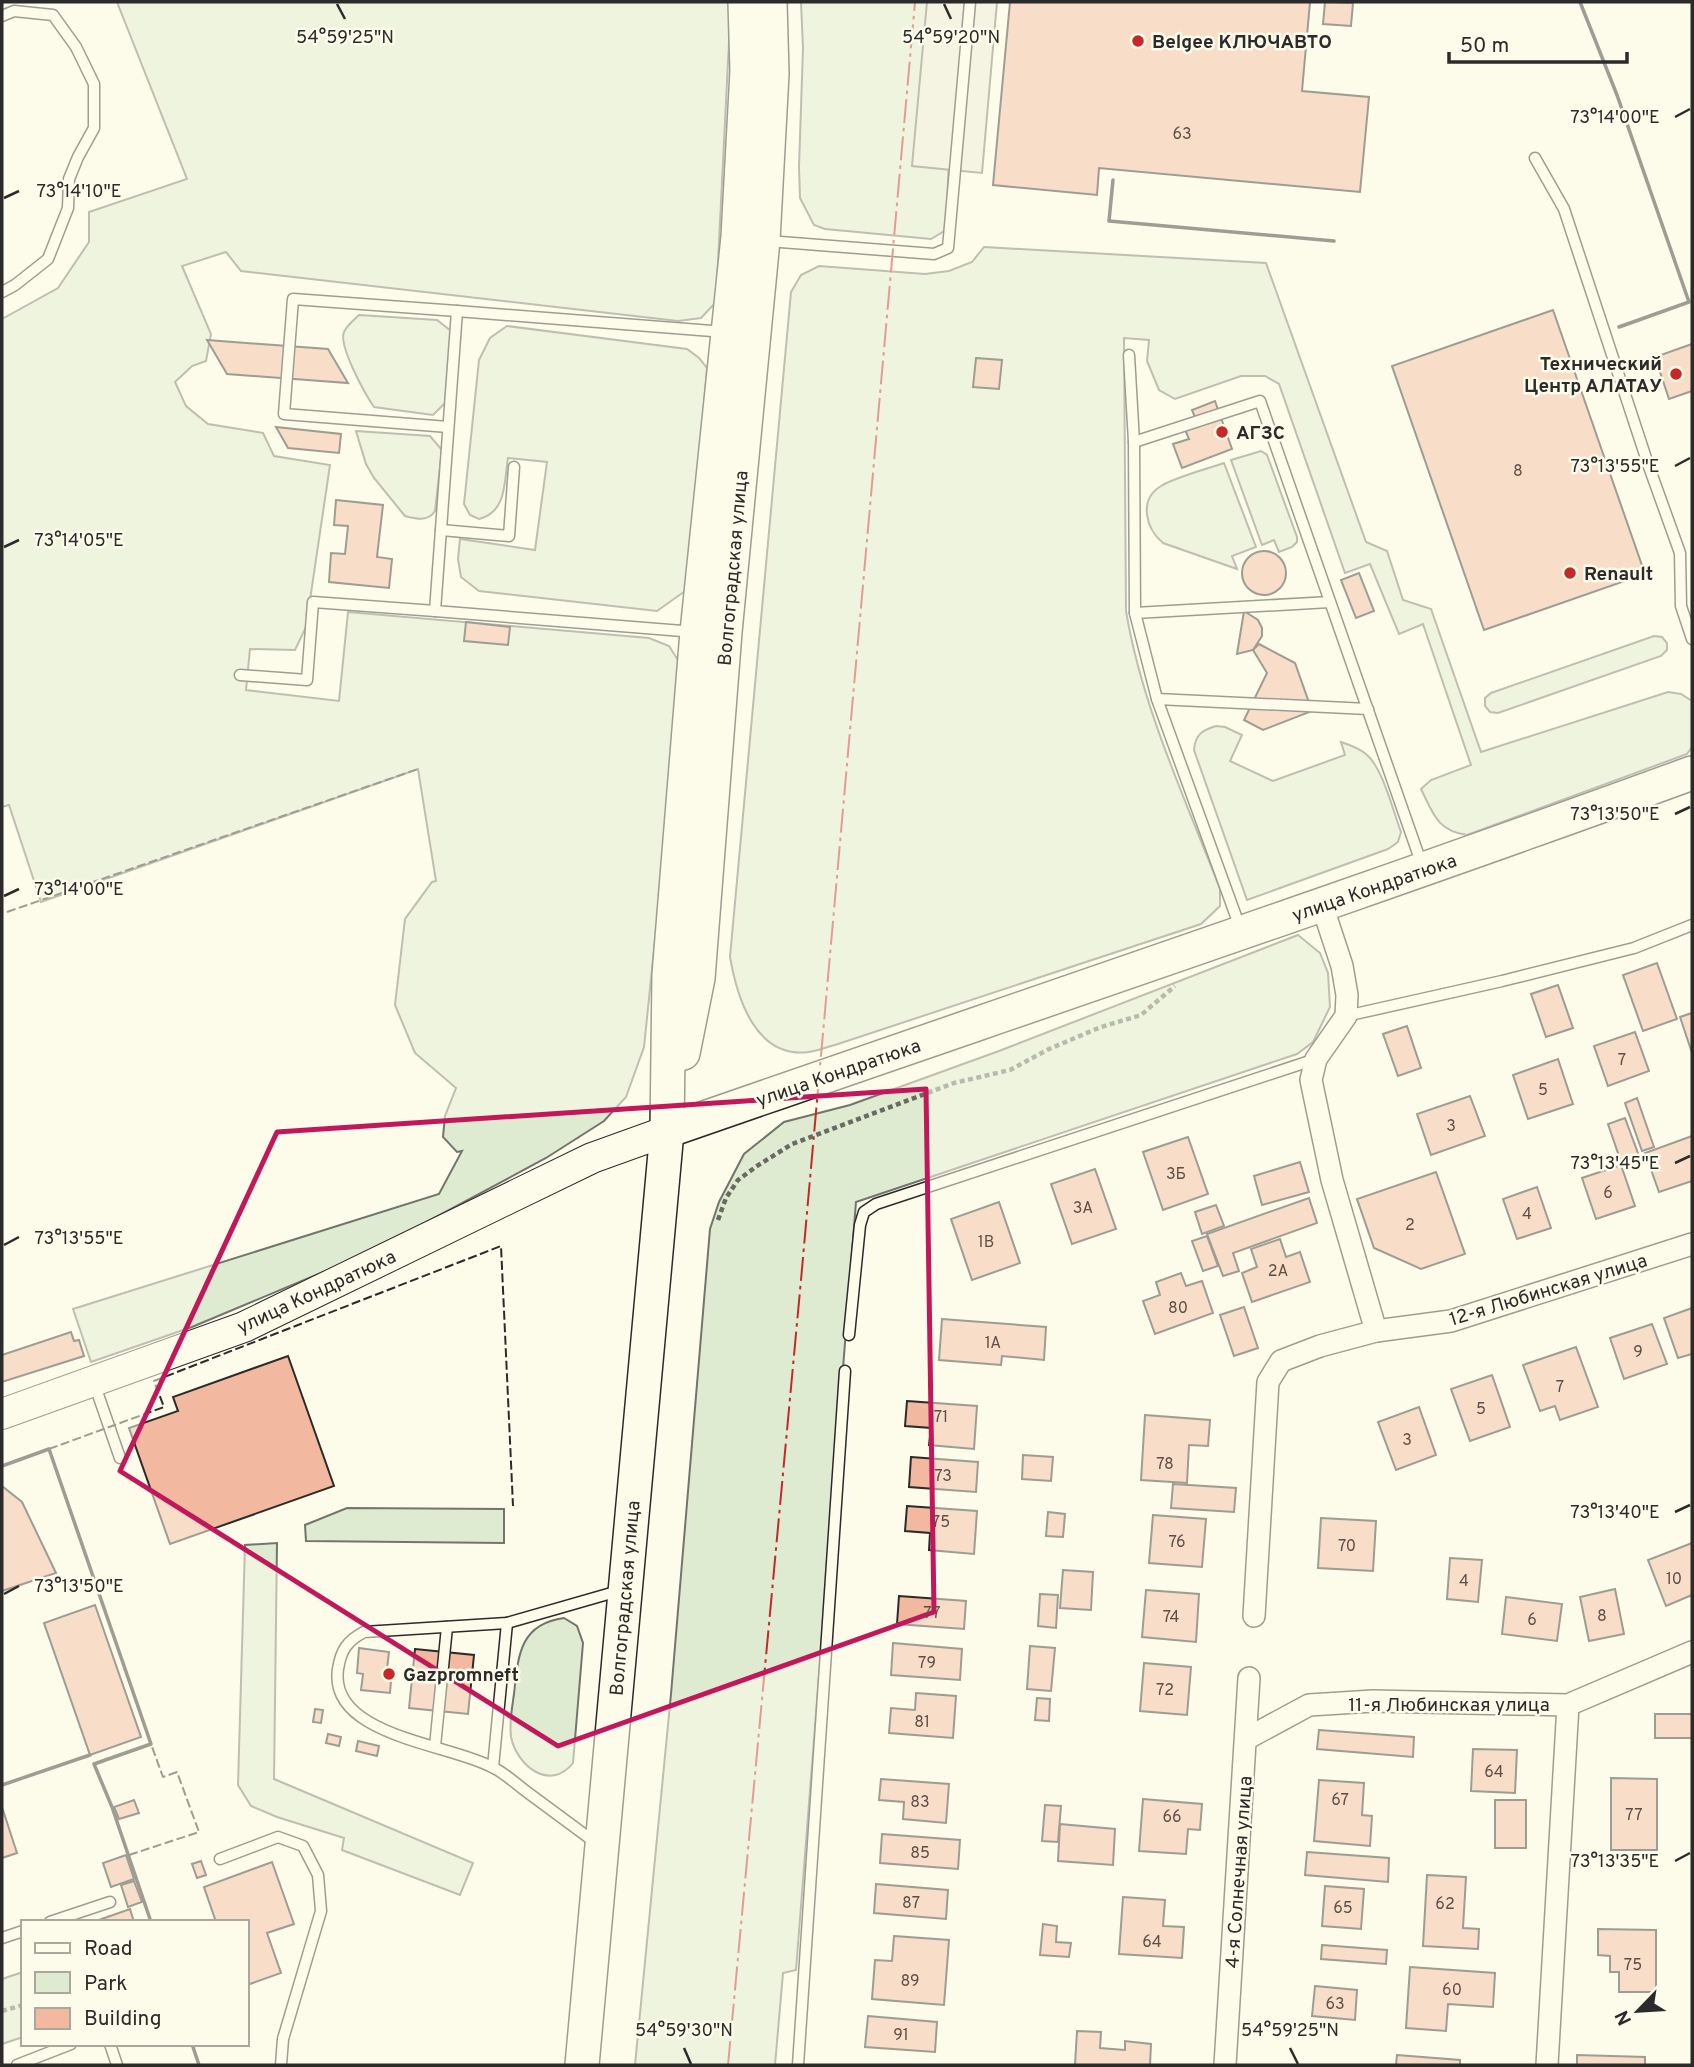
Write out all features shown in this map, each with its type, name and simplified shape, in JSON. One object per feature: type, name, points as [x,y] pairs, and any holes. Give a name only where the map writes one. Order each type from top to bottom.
[{"type":"main road","name":"Волгоградская улица","points":[[582,2065],[667,1131],[669,975],[697,632],[728,332],[750,239],[745,2]]},
{"type":"main road","name":"Волгоградская улица","points":[[667,1131],[698,978],[725,632],[750,239],[772,74],[770,2]]},
{"type":"main road","name":"улица Кондратюка","points":[[667,1131],[1241,931],[1424,871],[1692,773]]},
{"type":"street","points":[[1322,905],[1342,966],[1347,995],[1346,1016],[1316,1059],[1311,1080],[1332,1180],[1376,1331]]},
{"type":"street","name":"улица Кондратюка","points":[[2,1413],[244,1327],[592,1158],[667,1131]]},
{"type":"street","name":"12-я Любинская улица","points":[[1254,1616],[1268,1382],[1282,1361],[1320,1346],[1376,1331],[1451,1321],[1692,1244]]},
{"type":"street","name":"11-я Любинская улица","points":[[1246,1739],[1309,1704],[1373,1701],[1568,1705],[1692,1652]]},
{"type":"street","name":"4-я Солнечная улица","points":[[1226,2065],[1250,1678]]},
{"type":"street","points":[[1547,2065],[1568,1705]]},
{"type":"lane","points":[[38,13],[42,2]]},
{"type":"lane","points":[[750,239],[934,254],[948,248],[970,2]]},
{"type":"lane","points":[[2,16],[14,11],[53,15],[76,47],[94,84],[94,128],[69,179],[68,208],[48,259],[2,292]]},
{"type":"lane","points":[[1535,158],[1564,209],[1680,553],[1681,606],[1692,639]]},
{"type":"lane","points":[[448,427],[284,414],[293,299],[728,332]]},
{"type":"lane","points":[[435,611],[457,311]]},
{"type":"lane","points":[[1129,355],[1134,442],[1135,613],[1157,699],[1241,931]]},
{"type":"lane","points":[[1134,442],[1260,401],[1424,871]]},
{"type":"lane","points":[[441,530],[509,536],[514,467]]},
{"type":"lane","points":[[240,675],[307,680],[313,602],[697,632]]},
{"type":"lane","points":[[1135,613],[1330,602]]},
{"type":"lane","points":[[1157,699],[1368,709]]},
{"type":"lane","points":[[1346,1016],[1634,948],[1692,925]]},
{"type":"lane","points":[[849,1335],[860,1225],[864,1212],[876,1204],[1316,1059]]},
{"type":"lane","points":[[798,2065],[845,1371]]},
{"type":"lane","points":[[93,1381],[120,1458]]},
{"type":"lane","points":[[601,1847],[493,1767],[385,1731],[356,1715],[342,1698],[337,1674],[340,1653],[351,1639],[364,1632],[508,1623],[625,1589]]},
{"type":"lane","points":[[493,1767],[508,1623]]},
{"type":"lane","points":[[435,1746],[447,1627]]},
{"type":"lane","points":[[220,1859],[278,1837],[303,1846],[318,1875],[321,1911],[284,2039],[281,2065]]},
{"type":"lane","points":[[66,1919],[110,1902]]},
{"type":"lane","points":[[2,1938],[21,1932]]},
{"type":"lane","points":[[17,2065],[66,2046]]},
{"type":"lane","points":[[111,2046],[117,2065]]},
{"type":"path","points":[[718,1220],[726,1198],[738,1180],[785,1148],[954,1083],[1010,1070],[1049,1049],[1101,1027],[1140,1015],[1179,983]]},
{"type":"path","points":[[2,2011],[21,2003]]},
{"type":"highlighted area","points":[[926,1089],[934,1612],[558,1746],[120,1471],[277,1132]]},
{"type":"green space","points":[[117,2],[731,2],[716,302],[701,318],[678,321],[241,271],[226,252],[182,266],[211,334],[206,361],[192,366],[175,382],[186,406],[208,424],[263,433],[274,456],[330,465],[306,627],[295,650],[250,649],[246,690],[339,701],[348,612],[649,638],[669,646],[683,668],[644,1047],[626,1097],[604,1121],[546,1158],[423,1224],[335,1267],[192,1327],[91,1362],[73,1309],[439,1194],[462,1151],[457,1152],[443,1137],[445,1116],[456,1088],[415,1053],[395,1005],[405,919],[432,882],[436,881],[418,769],[41,902],[9,805],[2,807],[2,319],[58,288],[89,242],[89,212],[187,179]]},
{"type":"green space","points":[[801,2],[940,2],[949,158],[946,230],[931,239],[825,229],[814,225],[800,198],[803,48]]},
{"type":"green space","points":[[984,247],[1266,263],[1366,542],[1387,551],[1403,600],[1431,609],[1481,752],[1668,692],[1681,694],[1692,701],[1692,747],[1687,754],[1467,835],[1442,825],[1421,789],[1431,780],[1471,765],[1423,624],[1399,634],[1370,564],[1345,573],[1279,384],[1265,376],[1241,376],[1175,399],[1159,390],[1147,361],[1149,340],[1124,338],[1126,611],[1133,647],[1154,717],[1220,889],[1220,906],[1201,924],[835,1045],[809,1052],[790,1052],[775,1046],[762,1036],[752,1022],[738,990],[730,957],[791,292],[801,275],[819,266],[925,274],[949,271],[972,262]]},
{"type":"green space","points":[[359,315],[437,320],[451,331],[445,403],[433,415],[374,407],[353,370],[343,338],[345,329]]},
{"type":"green space","points":[[507,326],[687,349],[707,368],[690,580],[688,589],[657,611],[479,591],[461,577],[458,559],[460,539],[535,550],[547,462],[508,458],[502,495],[495,510],[479,519],[470,515],[464,504],[479,360],[490,338]]},
{"type":"green space","points":[[356,431],[430,436],[442,450],[435,511],[429,517],[422,519],[405,516],[374,478],[366,464]]},
{"type":"green space","points":[[1261,451],[1267,455],[1297,537],[1297,542],[1292,547],[1279,552],[1274,540],[1262,545],[1231,460]]},
{"type":"green space","points":[[1224,463],[1256,547],[1232,556],[1237,569],[1163,543],[1152,530],[1147,514],[1149,499],[1161,486]]},
{"type":"green space","points":[[1654,636],[1662,637],[1667,643],[1667,650],[1661,656],[1498,713],[1490,712],[1485,706],[1485,698],[1491,693]]},
{"type":"green space","points":[[1216,726],[1242,735],[1230,761],[1273,781],[1345,755],[1341,742],[1360,750],[1378,769],[1401,832],[1398,842],[1388,849],[1247,900],[1194,750],[1200,734]]},
{"type":"green space","points":[[1298,935],[1320,953],[1328,973],[1330,1007],[1313,1042],[1297,1054],[856,1202],[796,1970],[783,1973],[775,2065],[635,2065],[671,1694],[710,1229],[719,1202],[744,1154],[784,1122],[850,1105],[999,1051]]},
{"type":"green space","points":[[347,1508],[504,1509],[504,1543],[306,1541],[305,1525]]},
{"type":"green space","points":[[277,1543],[274,1779],[473,1863],[460,1895],[342,1850],[344,1838],[251,1806],[238,1785],[245,1545]]},
{"type":"green space","points":[[564,1618],[577,1626],[583,1643],[573,1763],[564,1771],[545,1775],[527,1766],[514,1748],[511,1737],[517,1667],[529,1635],[549,1621]]},
{"type":"green space","points":[[21,1973],[21,2038],[2,2044],[2,1979]]},
{"type":"shaded area","points":[[927,2],[997,2],[982,173],[912,166]]},
{"type":"building","points":[[1010,2],[1310,2],[1302,91],[1369,97],[1360,192],[1099,168],[1097,195],[993,185]]},
{"type":"building","points":[[1325,2],[1353,3],[1351,26],[1323,24]]},
{"type":"building","points":[[1553,310],[1645,574],[1484,630],[1392,366]]},
{"type":"building","points":[[207,340],[328,349],[348,383],[227,374]]},
{"type":"building","name":"Технический Центр АЛАТАУ","points":[[1692,344],[1692,391],[1669,399],[1655,357]]},
{"type":"building","points":[[976,358],[1002,360],[999,389],[973,387]]},
{"type":"building","points":[[1215,401],[1232,449],[1182,468],[1173,444],[1189,439],[1184,427],[1197,422],[1192,410]]},
{"type":"building","points":[[276,427],[341,434],[339,453],[288,448]]},
{"type":"building","points":[[336,500],[383,505],[377,557],[392,559],[389,588],[329,582],[331,553],[345,554],[348,526],[334,525]]},
{"type":"building","points":[[1264,551],[1273,552],[1280,557],[1285,564],[1285,582],[1280,589],[1273,594],[1264,595],[1255,594],[1248,589],[1243,582],[1242,573],[1243,564],[1248,557],[1255,552]]},
{"type":"building","points":[[1359,573],[1374,611],[1356,618],[1341,580]]},
{"type":"building","points":[[1244,611],[1258,620],[1262,636],[1253,650],[1237,654]]},
{"type":"building","points":[[466,622],[510,627],[508,645],[464,641]]},
{"type":"building","points":[[1259,644],[1295,663],[1312,711],[1263,730],[1244,720],[1267,673],[1253,650]]},
{"type":"building","points":[[1657,963],[1677,1019],[1643,1031],[1623,975]]},
{"type":"building","points":[[1558,985],[1573,1028],[1546,1037],[1531,994]]},
{"type":"building","points":[[1692,1013],[1692,1053],[1680,1017]]},
{"type":"building","points":[[1407,1026],[1421,1068],[1398,1076],[1383,1034]]},
{"type":"building","points":[[1635,1032],[1649,1071],[1608,1086],[1594,1046]]},
{"type":"building","points":[[1558,1059],[1573,1104],[1528,1119],[1513,1075]]},
{"type":"building","points":[[1470,1096],[1485,1136],[1431,1155],[1417,1114]]},
{"type":"building","points":[[1637,1098],[1654,1147],[1642,1151],[1625,1103]]},
{"type":"building","points":[[1625,1118],[1639,1156],[1621,1162],[1608,1124]]},
{"type":"building","points":[[1692,1136],[1692,1181],[1659,1192],[1645,1153]]},
{"type":"building","points":[[1188,1137],[1208,1194],[1163,1210],[1143,1152]]},
{"type":"building","points":[[1300,1162],[1309,1192],[1262,1205],[1254,1176]]},
{"type":"building","points":[[1621,1165],[1635,1206],[1596,1219],[1582,1178]]},
{"type":"building","points":[[1095,1169],[1116,1229],[1072,1244],[1051,1184]]},
{"type":"building","points":[[1436,1172],[1465,1254],[1421,1269],[1374,1248],[1357,1199]]},
{"type":"building","points":[[1537,1187],[1551,1228],[1517,1239],[1503,1199]]},
{"type":"building","points":[[1309,1198],[1317,1223],[1233,1253],[1239,1271],[1223,1276],[1207,1234]]},
{"type":"building","points":[[999,1202],[1020,1263],[972,1280],[951,1219]]},
{"type":"building","points":[[1216,1205],[1224,1226],[1202,1234],[1195,1212]]},
{"type":"building","points":[[1207,1236],[1218,1266],[1203,1271],[1192,1241]]},
{"type":"building","points":[[1280,1239],[1286,1257],[1300,1252],[1310,1282],[1252,1302],[1242,1273],[1257,1267],[1251,1249]]},
{"type":"building","points":[[1181,1273],[1186,1286],[1202,1281],[1213,1313],[1155,1334],[1143,1301],[1160,1295],[1156,1282]]},
{"type":"building","points":[[1244,1307],[1258,1348],[1234,1356],[1220,1315]]},
{"type":"building","points":[[1692,1308],[1692,1354],[1678,1358],[1664,1318]]},
{"type":"building","points":[[942,1319],[1046,1327],[1044,1360],[1002,1356],[1001,1365],[939,1360]]},
{"type":"building","points":[[1652,1324],[1667,1364],[1624,1379],[1610,1338]]},
{"type":"building","points":[[71,1332],[74,1341],[79,1340],[84,1356],[2,1382],[2,1355]]},
{"type":"building","points":[[1576,1347],[1598,1407],[1560,1420],[1555,1406],[1540,1411],[1523,1365]]},
{"type":"building","points":[[288,1356],[334,1486],[170,1544],[129,1428],[178,1411],[173,1397]]},
{"type":"building","points":[[1492,1375],[1510,1427],[1470,1441],[1451,1389]]},
{"type":"building","points":[[907,1401],[977,1406],[974,1449],[929,1445],[931,1428],[905,1426]]},
{"type":"building","points":[[1419,1407],[1436,1455],[1396,1470],[1378,1422]]},
{"type":"building","points":[[1145,1415],[1210,1420],[1208,1446],[1189,1445],[1187,1483],[1141,1480]]},
{"type":"building","points":[[1023,1455],[1053,1457],[1051,1481],[1022,1479]]},
{"type":"building","points":[[911,1457],[978,1462],[976,1492],[909,1487]]},
{"type":"building","points":[[1173,1484],[1236,1488],[1234,1512],[1171,1508]]},
{"type":"building","points":[[2,1486],[22,1502],[56,1573],[2,1591]]},
{"type":"building","points":[[907,1506],[977,1511],[974,1554],[929,1550],[930,1533],[905,1531]]},
{"type":"building","points":[[1048,1512],[1065,1514],[1063,1537],[1046,1536]]},
{"type":"building","points":[[1153,1515],[1206,1519],[1202,1567],[1149,1563]]},
{"type":"building","points":[[1321,1518],[1376,1521],[1373,1571],[1318,1568]]},
{"type":"building","points":[[1692,1543],[1692,1595],[1666,1606],[1648,1560]]},
{"type":"building","points":[[1450,1558],[1482,1560],[1478,1602],[1447,1599]]},
{"type":"building","points":[[1063,1570],[1093,1572],[1091,1610],[1060,1608]]},
{"type":"building","points":[[1615,1589],[1624,1634],[1589,1641],[1580,1597]]},
{"type":"building","points":[[1146,1590],[1199,1594],[1196,1642],[1142,1637]]},
{"type":"building","points":[[1040,1594],[1058,1595],[1056,1628],[1038,1626]]},
{"type":"building","points":[[899,1596],[966,1601],[964,1629],[897,1624]]},
{"type":"building","points":[[1506,1597],[1562,1604],[1557,1641],[1502,1634]]},
{"type":"building","points":[[95,1605],[141,1737],[90,1755],[44,1623]]},
{"type":"building","points":[[893,1643],[962,1649],[960,1680],[891,1675]]},
{"type":"building","points":[[1030,1646],[1055,1648],[1051,1691],[1027,1689]]},
{"type":"building","points":[[359,1648],[389,1652],[387,1669],[392,1669],[390,1693],[361,1690],[363,1674],[357,1673]]},
{"type":"building","points":[[415,1649],[474,1655],[468,1714],[409,1708]]},
{"type":"building","points":[[1144,1663],[1191,1667],[1187,1715],[1140,1711]]},
{"type":"building","points":[[916,1693],[956,1696],[953,1738],[889,1733],[891,1708],[915,1710]]},
{"type":"building","points":[[1037,1698],[1050,1699],[1049,1721],[1035,1720]]},
{"type":"building","points":[[315,1709],[323,1710],[321,1723],[313,1722]]},
{"type":"building","points":[[1655,1714],[1692,1714],[1692,1738],[1655,1738]]},
{"type":"building","points":[[1319,1730],[1414,1737],[1413,1757],[1317,1749]]},
{"type":"building","points":[[328,1734],[341,1737],[339,1746],[326,1743]]},
{"type":"building","points":[[358,1741],[379,1746],[377,1756],[356,1751]]},
{"type":"building","points":[[1473,1749],[1517,1750],[1515,1793],[1471,1791]]},
{"type":"building","points":[[1611,1778],[1657,1779],[1657,1850],[1611,1850]]},
{"type":"building","points":[[881,1779],[949,1784],[946,1823],[903,1819],[904,1802],[879,1800]]},
{"type":"building","points":[[1319,1780],[1364,1783],[1362,1815],[1372,1816],[1370,1846],[1314,1841]]},
{"type":"building","points":[[1143,1799],[1202,1804],[1200,1830],[1188,1829],[1186,1854],[1139,1851]]},
{"type":"building","points":[[134,1800],[139,1813],[119,1819],[114,1807]]},
{"type":"building","points":[[1495,1800],[1526,1800],[1526,1848],[1495,1848]]},
{"type":"building","points":[[1045,1805],[1061,1806],[1058,1842],[1042,1841]]},
{"type":"building","points":[[2,1811],[17,1853],[2,1858]]},
{"type":"building","points":[[1060,1824],[1115,1829],[1113,1865],[1058,1861]]},
{"type":"building","points":[[882,1834],[960,1840],[958,1869],[880,1863]]},
{"type":"building","points":[[1307,1852],[1389,1858],[1388,1882],[1305,1875]]},
{"type":"building","points":[[126,1855],[134,1879],[111,1887],[103,1863]]},
{"type":"building","points":[[201,1861],[206,1875],[197,1878],[192,1864]]},
{"type":"building","points":[[272,1862],[294,1924],[267,1933],[281,1973],[248,1985],[248,1920],[215,1920],[204,1887]]},
{"type":"building","points":[[1427,1875],[1466,1877],[1463,1928],[1479,1929],[1478,1949],[1423,1946]]},
{"type":"building","points":[[134,1881],[142,1902],[128,1907],[121,1885]]},
{"type":"building","points":[[876,1884],[948,1890],[946,1919],[874,1913]]},
{"type":"building","points":[[1325,1886],[1364,1889],[1361,1929],[1322,1926]]},
{"type":"building","points":[[1123,1897],[1165,1900],[1163,1926],[1184,1927],[1182,1958],[1119,1954]]},
{"type":"building","points":[[130,1909],[133,1920],[99,1920]]},
{"type":"building","points":[[1043,1924],[1057,1926],[1056,1942],[1071,1943],[1069,1957],[1040,1955]]},
{"type":"building","points":[[1598,1929],[1656,1930],[1656,1992],[1619,1992],[1619,1972],[1610,1972],[1610,1956],[1598,1955]]},
{"type":"building","points":[[894,1936],[949,1940],[944,2005],[872,1999],[875,1960],[892,1961]]},
{"type":"building","points":[[1322,1945],[1387,1950],[1386,1964],[1321,1959]]},
{"type":"building","points":[[1410,1967],[1495,1973],[1493,2007],[1448,2004],[1446,2031],[1406,2028]]},
{"type":"building","points":[[1315,1986],[1357,1990],[1355,2020],[1312,2016]]},
{"type":"building","points":[[868,2016],[937,2022],[935,2052],[865,2047]]},
{"type":"building","points":[[1077,2031],[1101,2032],[1100,2048],[1125,2050],[1125,2041],[1151,2044],[1150,2065],[1075,2065]]},
{"type":"building","points":[[1397,2055],[1460,2060],[1460,2065],[1396,2065]]},
{"type":"building","points":[[1577,2055],[1645,2057],[1645,2065],[1577,2065]]},
{"type":"fence","points":[[7,912],[418,769]]},
{"type":"fence","points":[[49,1449],[164,1407],[154,1381],[501,1246],[513,1506]]},
{"type":"fence","points":[[129,1855],[199,1832],[177,1772],[163,1777],[151,1744]]},
{"type":"wall","points":[[1580,2],[1617,95],[1689,302],[1619,327]]},
{"type":"wall","points":[[1113,180],[1109,221],[1334,241]]},
{"type":"wall","points":[[2,1466],[49,1449],[151,1744],[94,1764],[112,1807],[150,1920]]},
{"type":"wall","points":[[2,1785],[90,1755]]},
{"type":"wall","points":[[193,2046],[199,2065]]},
{"type":"power","points":[[728,2065],[915,2]]},
{"type":"place","name":"Belgee КЛЮЧАВТО","points":[[1138,41]]},
{"type":"place","name":"Технический Центр АЛАТАУ","points":[[1676,374]]},
{"type":"place","name":"АГЗС","points":[[1222,432]]},
{"type":"place","name":"Renault","points":[[1570,573]]},
{"type":"place","name":"Gazpromneft","points":[[389,1674]]}]
